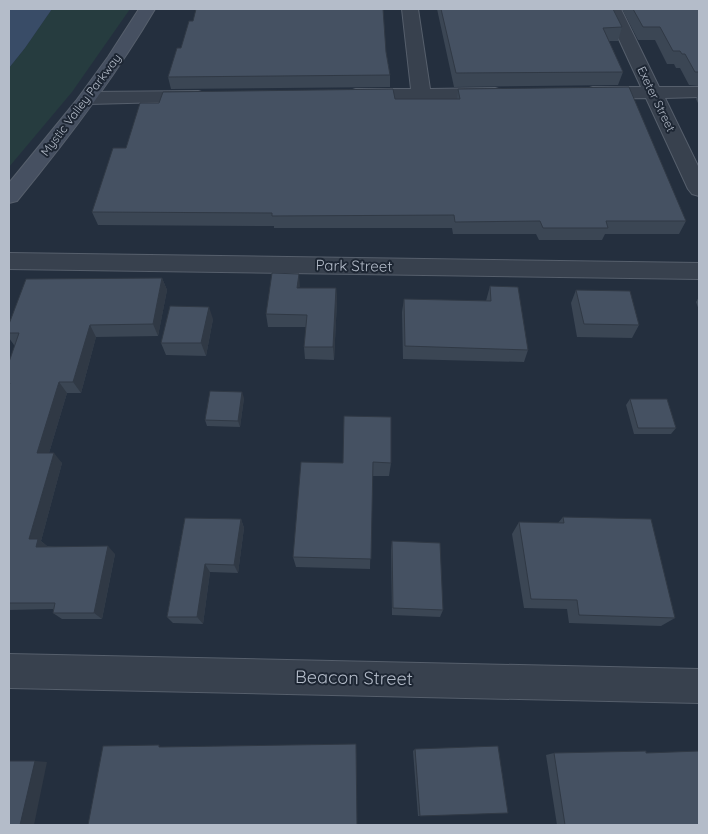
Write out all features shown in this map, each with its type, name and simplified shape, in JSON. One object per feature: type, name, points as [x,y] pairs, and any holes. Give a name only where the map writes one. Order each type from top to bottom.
[{"type":"main road","name":"Mystic Valley Parkway","points":[[9,196],[89,98],[147,9]]},
{"type":"street","points":[[410,9],[421,94]]},
{"type":"street","name":"Exeter Street","points":[[613,9],[699,189]]},
{"type":"street","points":[[576,93],[699,92]]},
{"type":"street","points":[[342,95],[508,94]]},
{"type":"street","points":[[89,98],[214,96]]},
{"type":"street","name":"Park Street","points":[[10,265],[699,271]]},
{"type":"street","name":"Beacon Street","points":[[9,671],[699,686]]},
{"type":"green space","points":[[52,9],[130,9],[72,92],[9,167],[9,68]]},
{"type":"water","points":[[9,9],[52,9],[9,68]]},
{"type":"building","points":[[196,9],[383,9],[386,52],[390,75],[168,77],[177,48],[181,48],[189,21],[193,21]]},
{"type":"building","points":[[441,9],[613,9],[622,27],[603,28],[623,72],[456,73]]},
{"type":"building","points":[[633,9],[699,9],[699,72],[695,72],[685,54],[682,54],[680,51],[673,51],[660,27],[643,27]]},
{"type":"building","points":[[629,87],[686,221],[606,221],[608,228],[543,228],[540,221],[455,222],[454,215],[272,216],[272,213],[92,212],[113,148],[126,148],[140,103],[159,103],[163,92],[393,89],[395,99],[460,99],[458,89]]},
{"type":"building","points":[[272,273],[299,274],[297,288],[336,288],[333,347],[304,347],[307,315],[266,314]]},
{"type":"building","points":[[162,278],[153,324],[90,325],[73,382],[59,382],[37,453],[54,453],[29,539],[38,539],[36,547],[108,546],[94,613],[53,613],[55,603],[9,603],[9,362],[19,333],[9,333],[9,324],[26,279]]},
{"type":"building","points":[[490,286],[518,287],[528,350],[405,346],[404,299],[491,301]]},
{"type":"building","points":[[576,290],[630,291],[639,325],[584,324]]},
{"type":"building","points":[[170,306],[209,307],[201,343],[161,343]]},
{"type":"building","points":[[210,391],[242,392],[238,421],[205,420]]},
{"type":"building","points":[[630,399],[667,399],[676,428],[638,428]]},
{"type":"building","points":[[344,416],[391,417],[391,463],[373,462],[371,559],[293,557],[301,462],[343,463]]},
{"type":"building","points":[[563,517],[651,519],[675,618],[579,615],[577,600],[531,599],[519,522],[564,523]]},
{"type":"building","points":[[185,518],[241,519],[234,565],[205,564],[197,617],[167,617]]},
{"type":"building","points":[[392,541],[440,543],[443,610],[393,608]]},
{"type":"building","points":[[356,744],[357,825],[88,825],[103,746]]},
{"type":"building","points":[[498,746],[508,813],[420,816],[415,749]]},
{"type":"building","points":[[646,751],[646,753],[699,751],[699,825],[565,825],[554,753]]},
{"type":"building","points":[[9,761],[35,761],[20,825],[9,825]]}]
